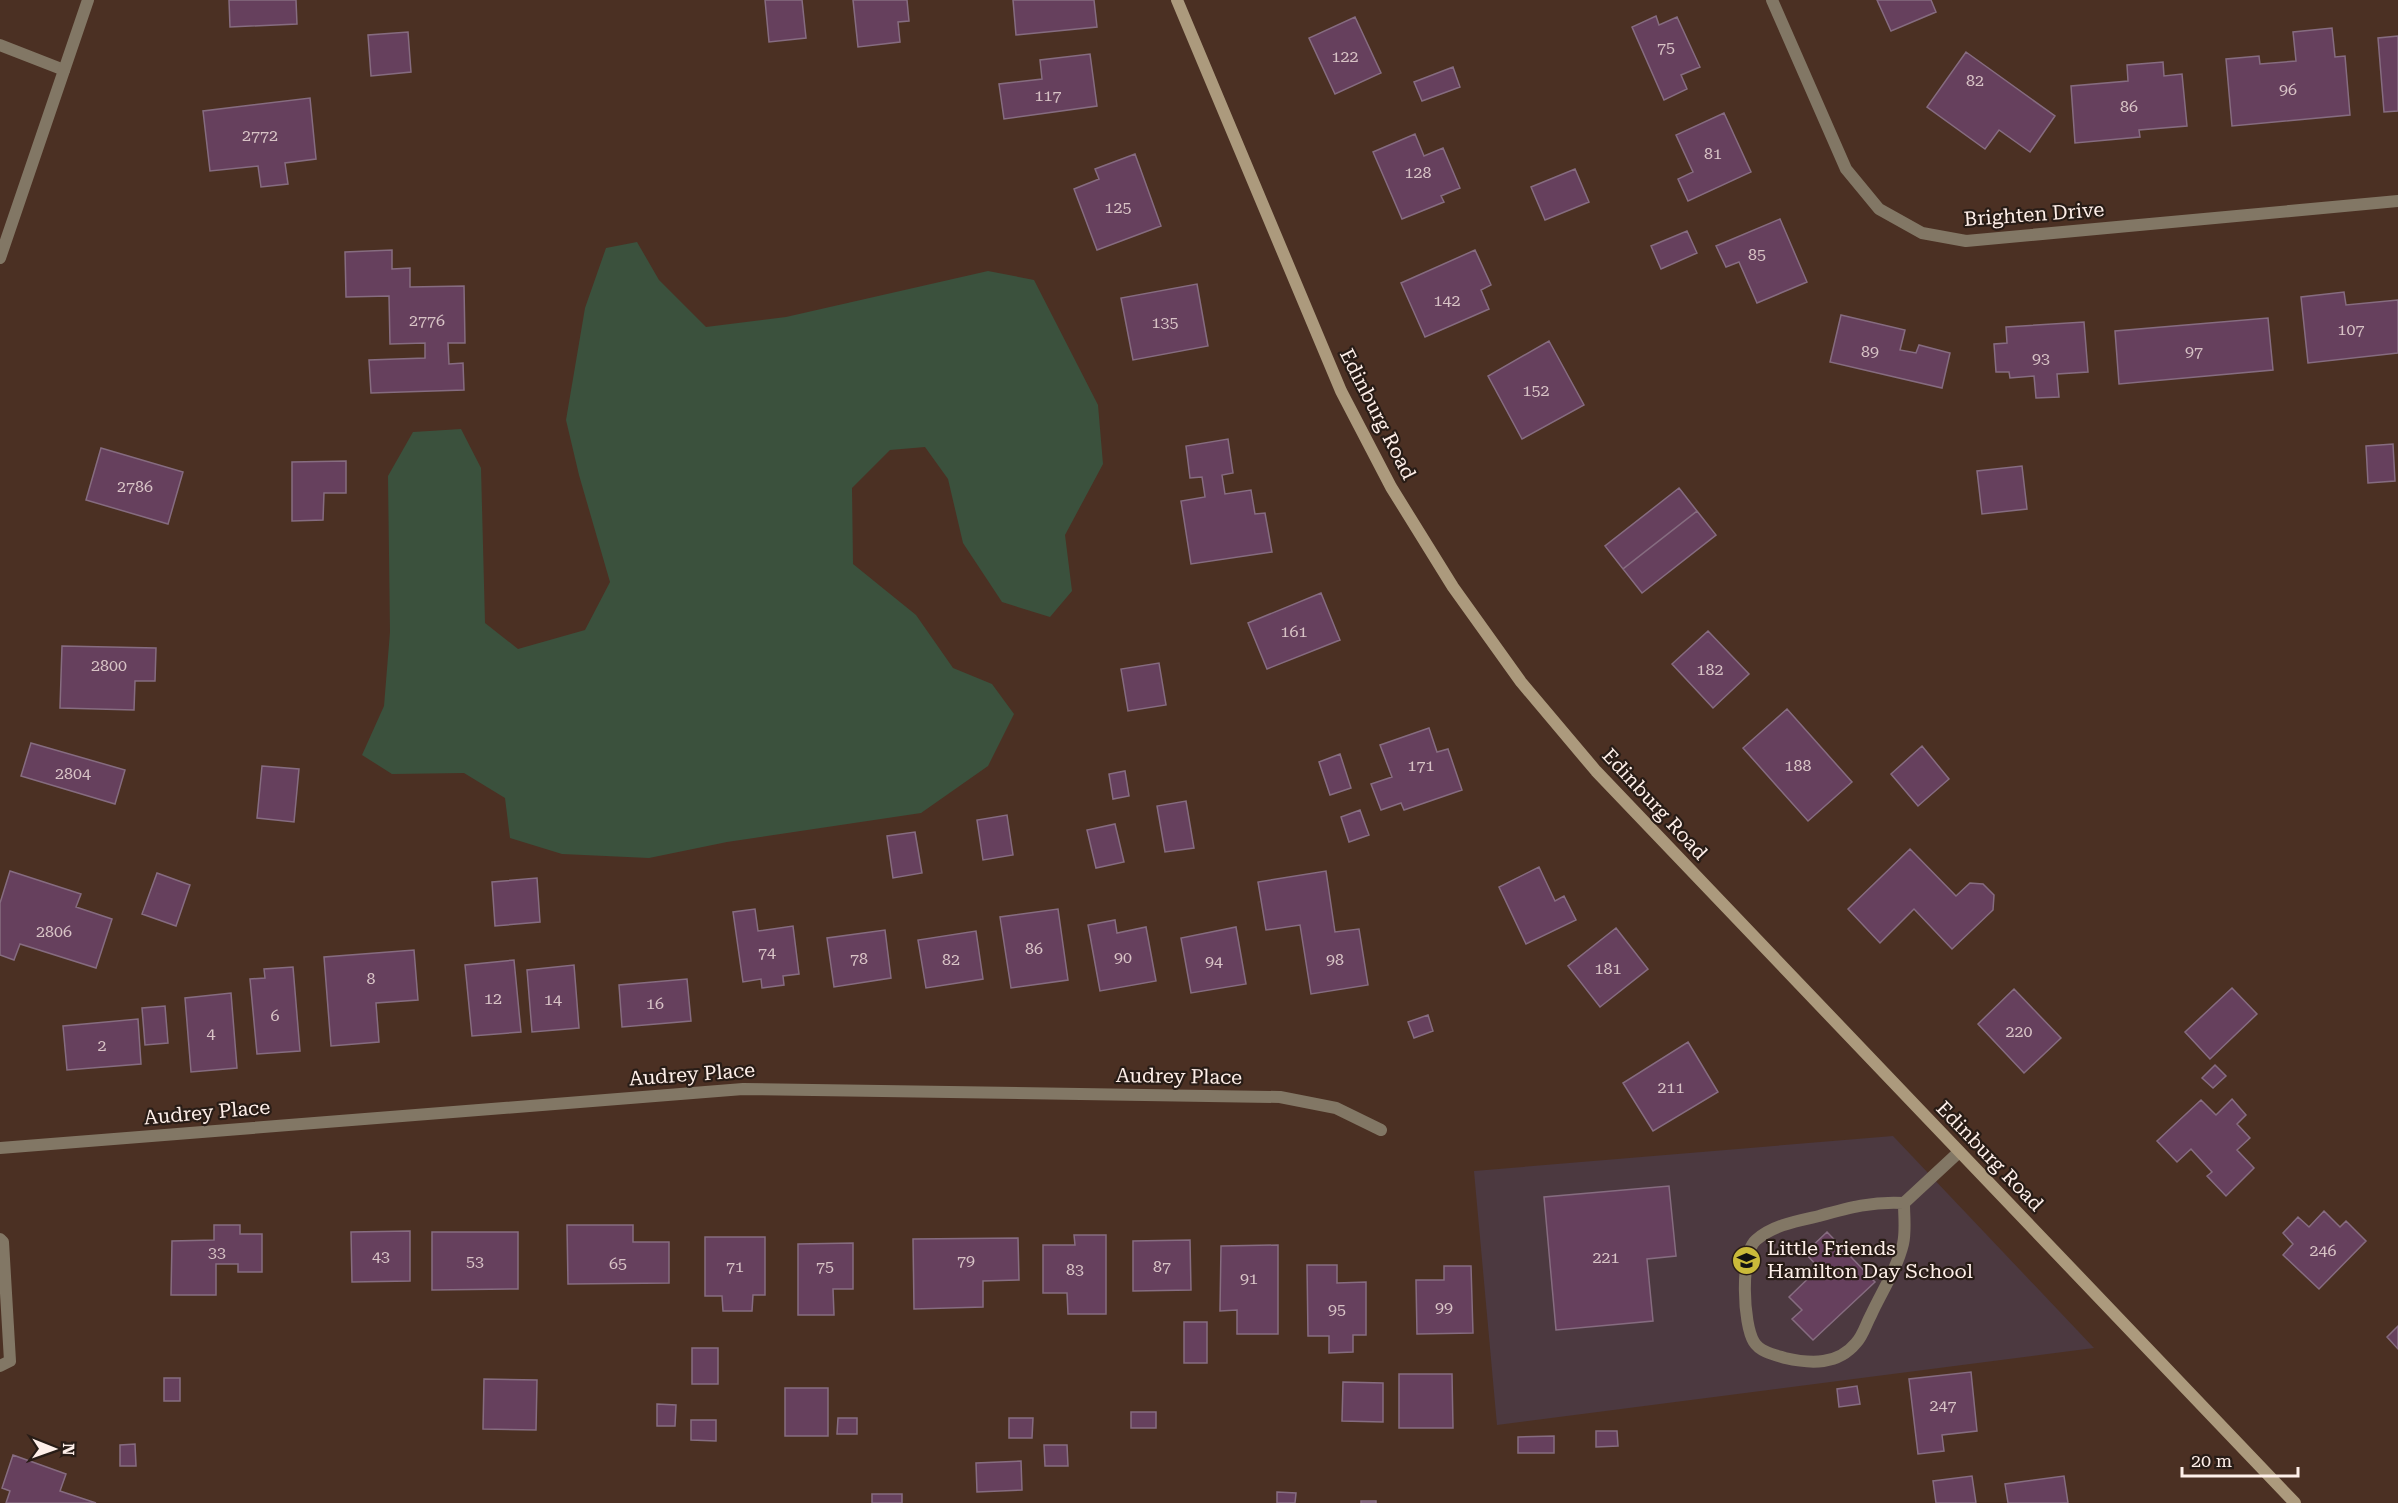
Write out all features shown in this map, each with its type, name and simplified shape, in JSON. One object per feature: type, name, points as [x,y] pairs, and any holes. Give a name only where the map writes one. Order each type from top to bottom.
[{"type":"main road","name":"Edinburg Road","points":[[1177,0],[1341,392],[1391,487],[1453,587],[1521,682],[1596,771],[2295,1503]]},
{"type":"street","points":[[0,258],[88,0]]},
{"type":"street","name":"Brighten Drive","points":[[1772,0],[1846,169],[1879,209],[1922,233],[1966,241],[2398,201]]},
{"type":"street","points":[[0,45],[64,70]]},
{"type":"street","name":"Audrey Place","points":[[0,1148],[743,1089],[1280,1097],[1336,1108],[1381,1130]]},
{"type":"street","points":[[1904,1203],[1904,1237],[1898,1259],[1857,1342],[1844,1355],[1825,1362],[1804,1362],[1767,1353],[1754,1342],[1746,1316],[1745,1290],[1747,1266],[1753,1242],[1767,1231],[1786,1224],[1863,1204],[1904,1203],[1959,1152]]},
{"type":"street","points":[[0,1239],[3,1242],[10,1361],[0,1366]]},
{"type":"shaded area","name":"Little Friends Hamilton Day School","points":[[1893,1136],[2094,1348],[1497,1425],[1474,1171]]},
{"type":"green space","points":[[637,242],[659,280],[706,327],[786,317],[988,271],[1034,280],[1098,405],[1103,464],[1065,535],[1072,591],[1050,617],[1002,602],[963,543],[948,479],[925,447],[890,450],[852,488],[853,564],[916,615],[953,668],[992,684],[1014,714],[988,766],[921,813],[727,842],[649,858],[562,854],[510,838],[505,798],[464,773],[392,774],[362,755],[384,706],[390,632],[388,476],[413,432],[461,429],[481,468],[485,623],[518,649],[585,630],[610,582],[579,475],[566,420],[585,308],[606,248]]},
{"type":"building","points":[[229,0],[296,0],[297,24],[230,27]]},
{"type":"building","points":[[765,0],[802,0],[806,38],[769,42]]},
{"type":"building","points":[[853,0],[907,0],[909,21],[898,22],[900,42],[858,47]]},
{"type":"building","points":[[1013,0],[1094,0],[1097,27],[1016,35]]},
{"type":"building","points":[[1877,0],[1931,0],[1936,12],[1891,31]]},
{"type":"building","points":[[1656,16],[1659,25],[1677,17],[1700,67],[1681,75],[1687,89],[1664,100],[1632,27]]},
{"type":"building","points":[[1355,17],[1381,73],[1335,94],[1309,38]]},
{"type":"building","points":[[2332,28],[2335,57],[2345,56],[2350,115],[2232,126],[2226,59],[2259,56],[2260,64],[2296,61],[2293,32]]},
{"type":"building","points":[[408,32],[411,72],[371,76],[368,35]]},
{"type":"building","points":[[2398,36],[2398,111],[2384,112],[2378,38]]},
{"type":"building","points":[[1966,52],[2055,116],[2030,152],[1999,130],[1985,149],[1927,107]]},
{"type":"building","points":[[1090,54],[1097,106],[1004,119],[999,84],[1042,79],[1040,60]]},
{"type":"building","points":[[2163,62],[2164,76],[2182,74],[2187,126],[2139,130],[2140,137],[2075,143],[2071,86],[2128,81],[2127,65]]},
{"type":"building","points":[[1453,67],[1460,87],[1422,101],[1414,82]]},
{"type":"building","points":[[310,98],[316,159],[285,163],[288,184],[261,187],[258,166],[210,171],[203,111]]},
{"type":"building","points":[[1724,113],[1751,172],[1688,201],[1678,179],[1693,172],[1676,135]]},
{"type":"building","points":[[1415,134],[1424,156],[1443,148],[1460,188],[1441,196],[1444,202],[1402,219],[1373,152]]},
{"type":"building","points":[[1135,154],[1161,226],[1097,250],[1074,189],[1099,179],[1095,169]]},
{"type":"building","points":[[1575,169],[1589,202],[1545,220],[1531,187]]},
{"type":"building","points":[[1780,219],[1807,282],[1757,303],[1739,262],[1726,267],[1716,246]]},
{"type":"building","points":[[1687,231],[1697,253],[1661,269],[1651,246]]},
{"type":"building","points":[[392,250],[392,269],[410,268],[410,287],[464,286],[465,343],[448,343],[449,364],[463,363],[464,390],[371,393],[369,360],[425,358],[425,343],[390,344],[389,296],[346,297],[345,252]]},
{"type":"building","points":[[1475,250],[1491,285],[1481,290],[1489,309],[1425,337],[1401,283]]},
{"type":"building","points":[[1197,284],[1208,346],[1133,360],[1121,298]]},
{"type":"building","points":[[2344,292],[2346,305],[2398,300],[2398,353],[2308,363],[2301,297]]},
{"type":"building","points":[[1841,315],[1905,330],[1900,350],[1916,353],[1919,345],[1950,353],[1942,388],[1830,362]]},
{"type":"building","points":[[2268,318],[2273,370],[2119,384],[2115,331]]},
{"type":"building","points":[[2084,322],[2088,372],[2057,374],[2059,397],[2036,398],[2034,376],[2010,378],[2009,372],[1996,372],[1994,344],[2007,343],[2006,327]]},
{"type":"building","points":[[1549,341],[1584,405],[1522,439],[1488,376]]},
{"type":"building","points":[[1228,439],[1233,473],[1222,475],[1225,494],[1251,490],[1255,514],[1265,513],[1272,552],[1191,564],[1181,501],[1205,497],[1202,477],[1190,478],[1186,446]]},
{"type":"building","points":[[2393,444],[2395,481],[2368,483],[2366,446]]},
{"type":"building","points":[[101,448],[183,472],[168,524],[86,500]]},
{"type":"building","points":[[346,461],[346,493],[324,493],[323,520],[292,521],[292,462]]},
{"type":"building","points":[[2022,466],[2027,509],[1982,514],[1977,471]]},
{"type":"building","points":[[1679,488],[1697,511],[1623,569],[1605,546]]},
{"type":"building","points":[[1697,511],[1716,535],[1642,593],[1623,569]]},
{"type":"building","points":[[1321,593],[1340,640],[1267,669],[1248,623]]},
{"type":"building","points":[[1708,631],[1749,674],[1713,708],[1672,664]]},
{"type":"building","points":[[62,646],[156,648],[155,681],[135,681],[134,710],[60,708]]},
{"type":"building","points":[[1159,663],[1166,705],[1128,711],[1121,669]]},
{"type":"building","points":[[1787,709],[1852,782],[1808,821],[1743,748]]},
{"type":"building","points":[[1429,728],[1437,752],[1448,749],[1462,790],[1404,810],[1401,803],[1381,810],[1371,784],[1392,777],[1380,745]]},
{"type":"building","points":[[31,743],[125,770],[115,804],[21,776]]},
{"type":"building","points":[[1922,746],[1949,779],[1918,806],[1891,774]]},
{"type":"building","points":[[1340,754],[1351,788],[1330,795],[1319,762]]},
{"type":"building","points":[[262,766],[299,769],[294,822],[257,818]]},
{"type":"building","points":[[1125,771],[1129,796],[1113,799],[1109,774]]},
{"type":"building","points":[[1186,801],[1194,848],[1165,852],[1157,806]]},
{"type":"building","points":[[1360,810],[1369,835],[1349,842],[1341,817]]},
{"type":"building","points":[[1007,815],[1013,855],[983,860],[977,820]]},
{"type":"building","points":[[1115,824],[1124,862],[1096,868],[1087,830]]},
{"type":"building","points":[[915,832],[922,873],[893,878],[887,836]]},
{"type":"building","points":[[1910,849],[1956,896],[1970,883],[1983,884],[1994,895],[1993,910],[1952,949],[1914,909],[1880,943],[1848,909]]},
{"type":"building","points":[[1539,867],[1555,901],[1564,896],[1576,920],[1526,944],[1499,887]]},
{"type":"building","points":[[10,871],[81,894],[76,907],[112,919],[96,968],[20,944],[14,960],[0,955],[0,903]]},
{"type":"building","points":[[1326,871],[1335,932],[1359,929],[1368,985],[1311,994],[1300,925],[1266,930],[1258,882]]},
{"type":"building","points":[[157,873],[190,885],[176,926],[142,914]]},
{"type":"building","points":[[537,878],[540,922],[495,926],[492,882]]},
{"type":"building","points":[[755,909],[758,931],[793,926],[799,974],[783,976],[784,985],[762,988],[761,979],[743,982],[733,912]]},
{"type":"building","points":[[1058,909],[1068,980],[1011,988],[1000,917]]},
{"type":"building","points":[[1115,920],[1117,933],[1146,927],[1156,981],[1100,991],[1088,925]]},
{"type":"building","points":[[1236,927],[1246,984],[1191,993],[1181,938]]},
{"type":"building","points":[[1616,928],[1648,969],[1600,1007],[1568,966]]},
{"type":"building","points":[[885,930],[891,978],[834,987],[827,938]]},
{"type":"building","points":[[976,931],[983,979],[926,988],[918,940]]},
{"type":"building","points":[[414,950],[418,1000],[376,1003],[379,1042],[331,1046],[324,957]]},
{"type":"building","points":[[514,960],[521,1032],[472,1036],[465,965]]},
{"type":"building","points":[[574,965],[579,1028],[532,1032],[527,970]]},
{"type":"building","points":[[293,967],[300,1051],[257,1054],[250,979],[265,978],[264,969]]},
{"type":"building","points":[[687,979],[691,1021],[622,1027],[619,985]]},
{"type":"building","points":[[2232,988],[2257,1014],[2210,1059],[2185,1032]]},
{"type":"building","points":[[2014,989],[2061,1038],[2024,1073],[1978,1024]]},
{"type":"building","points":[[231,993],[237,1068],[191,1072],[185,998]]},
{"type":"building","points":[[165,1006],[168,1043],[145,1045],[142,1008]]},
{"type":"building","points":[[1428,1015],[1433,1031],[1414,1038],[1408,1022]]},
{"type":"building","points":[[138,1019],[141,1064],[67,1070],[63,1026]]},
{"type":"building","points":[[1688,1042],[1718,1092],[1653,1131],[1623,1083]]},
{"type":"building","points":[[2215,1065],[2226,1076],[2213,1088],[2202,1078]]},
{"type":"building","points":[[2232,1099],[2246,1115],[2237,1124],[2250,1138],[2237,1150],[2254,1168],[2226,1196],[2207,1176],[2212,1172],[2191,1149],[2177,1162],[2157,1141],[2201,1100],[2216,1115]]},
{"type":"building","points":[[1669,1186],[1676,1256],[1647,1259],[1653,1321],[1556,1330],[1544,1197]]},
{"type":"building","points":[[2324,1211],[2340,1227],[2346,1221],[2366,1241],[2319,1289],[2283,1255],[2293,1244],[2283,1233],[2298,1217],[2309,1227]]},
{"type":"building","points":[[214,1225],[240,1225],[240,1234],[262,1234],[262,1272],[238,1272],[238,1264],[216,1264],[216,1295],[171,1295],[172,1241],[214,1240]]},
{"type":"building","points":[[567,1225],[633,1225],[633,1242],[669,1242],[669,1283],[568,1284]]},
{"type":"building","points":[[410,1231],[410,1281],[352,1282],[351,1232]]},
{"type":"building","points":[[432,1232],[518,1232],[518,1289],[432,1290]]},
{"type":"building","points":[[1827,1232],[1875,1282],[1813,1340],[1792,1319],[1802,1310],[1789,1297],[1819,1268],[1805,1253]]},
{"type":"building","points":[[1074,1235],[1106,1235],[1106,1314],[1068,1314],[1067,1293],[1043,1293],[1043,1245],[1075,1245]]},
{"type":"building","points":[[705,1237],[765,1237],[765,1295],[753,1295],[752,1311],[723,1311],[722,1296],[705,1296]]},
{"type":"building","points":[[1018,1238],[1019,1280],[983,1281],[983,1307],[914,1309],[913,1239]]},
{"type":"building","points":[[1190,1240],[1191,1290],[1133,1291],[1133,1241]]},
{"type":"building","points":[[853,1243],[853,1289],[833,1289],[834,1315],[798,1315],[798,1244]]},
{"type":"building","points":[[1278,1245],[1278,1334],[1237,1334],[1237,1310],[1220,1311],[1221,1246]]},
{"type":"building","points":[[1307,1265],[1337,1265],[1337,1283],[1366,1282],[1366,1335],[1353,1335],[1353,1352],[1329,1353],[1329,1336],[1308,1336]]},
{"type":"building","points":[[1444,1266],[1471,1266],[1473,1333],[1417,1334],[1416,1280],[1444,1280]]},
{"type":"building","points":[[1184,1322],[1207,1322],[1207,1363],[1184,1363]]},
{"type":"building","points":[[2398,1326],[2398,1349],[2387,1337]]},
{"type":"building","points":[[692,1348],[718,1348],[718,1384],[692,1384]]},
{"type":"building","points":[[1971,1372],[1977,1431],[1942,1435],[1944,1451],[1918,1454],[1909,1379]]},
{"type":"building","points":[[1399,1374],[1452,1374],[1453,1428],[1399,1428]]},
{"type":"building","points":[[164,1378],[180,1378],[180,1401],[164,1401]]},
{"type":"building","points":[[484,1379],[537,1380],[536,1430],[483,1429]]},
{"type":"building","points":[[1343,1382],[1383,1383],[1383,1422],[1342,1421]]},
{"type":"building","points":[[1857,1386],[1860,1404],[1839,1407],[1837,1389]]},
{"type":"building","points":[[785,1388],[828,1388],[828,1436],[785,1436]]},
{"type":"building","points":[[657,1404],[676,1405],[675,1426],[657,1426]]},
{"type":"building","points":[[1131,1412],[1156,1412],[1156,1428],[1131,1428]]},
{"type":"building","points":[[838,1418],[857,1418],[857,1434],[837,1434]]},
{"type":"building","points":[[1009,1418],[1033,1418],[1032,1438],[1009,1438]]},
{"type":"building","points":[[691,1420],[716,1420],[716,1441],[691,1440]]},
{"type":"building","points":[[1596,1431],[1617,1431],[1618,1446],[1596,1447]]},
{"type":"building","points":[[1554,1436],[1554,1453],[1518,1453],[1518,1437]]},
{"type":"building","points":[[135,1444],[136,1466],[120,1466],[120,1445]]},
{"type":"building","points":[[1044,1445],[1067,1445],[1068,1466],[1045,1466]]},
{"type":"building","points":[[13,1455],[66,1474],[60,1491],[96,1503],[6,1503],[10,1491],[2,1488]]},
{"type":"building","points":[[1021,1461],[1022,1490],[977,1492],[976,1463]]},
{"type":"building","points":[[1972,1476],[1976,1503],[1936,1503],[1933,1481]]},
{"type":"building","points":[[2064,1476],[2068,1503],[2008,1503],[2005,1484]]},
{"type":"building","points":[[1277,1492],[1296,1493],[1295,1503],[1277,1503]]},
{"type":"building","points":[[872,1494],[902,1494],[902,1503],[872,1503]]},
{"type":"building","points":[[1361,1501],[1376,1501],[1376,1503],[1361,1503]]},
{"type":"place","name":"Little Friends Hamilton Day School","points":[[1746,1260]]}]
